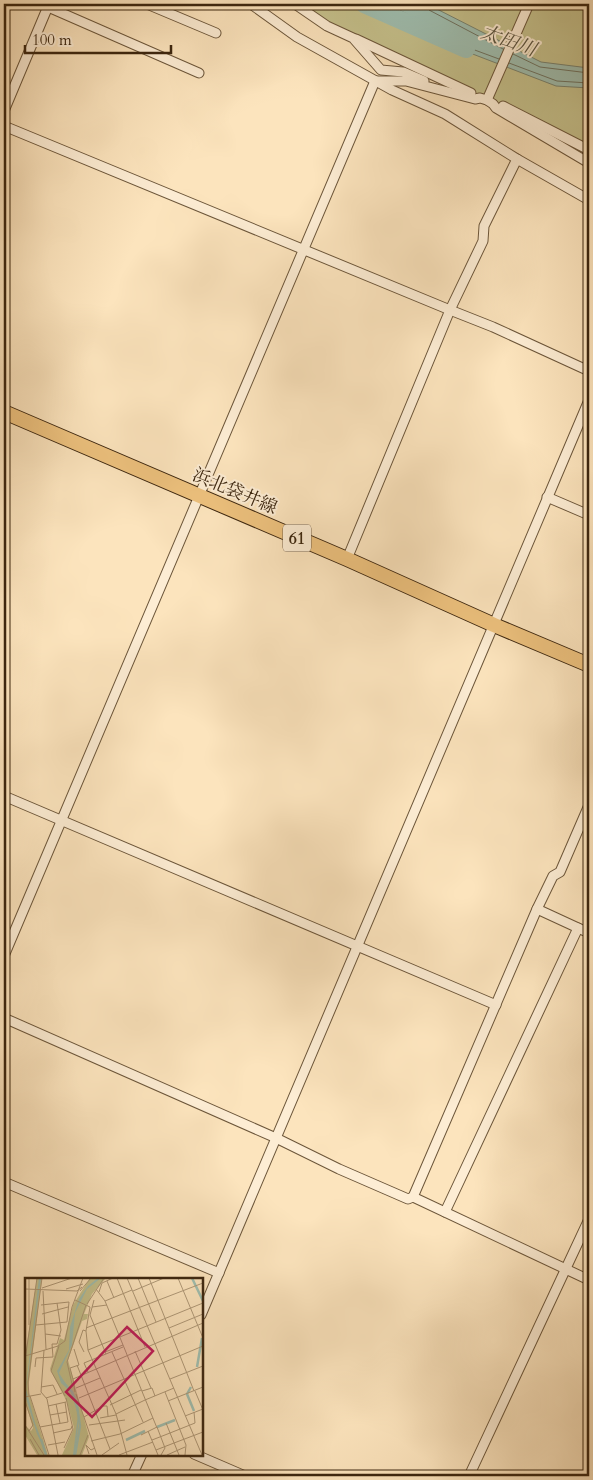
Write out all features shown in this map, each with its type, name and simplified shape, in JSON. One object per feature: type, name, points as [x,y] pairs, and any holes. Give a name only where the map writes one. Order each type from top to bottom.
[{"type":"main road","name":"浜北袋井線","points":[[4,412],[347,559],[494,625],[589,664]]},
{"type":"street","points":[[147,4],[216,34]]},
{"type":"street","points":[[251,4],[297,37],[375,81],[445,114],[517,159],[589,200]]},
{"type":"street","points":[[296,4],[327,26],[499,104],[589,150]]},
{"type":"street","points":[[487,99],[529,4]]},
{"type":"street","points":[[4,111],[49,6],[199,73]]},
{"type":"street","points":[[353,38],[381,70],[404,72],[446,91]]},
{"type":"street","points":[[375,81],[406,80],[475,99],[487,99],[496,108],[589,163]]},
{"type":"street","points":[[4,956],[375,81]]},
{"type":"street","points":[[4,126],[493,326],[589,371]]},
{"type":"street","points":[[347,559],[450,310],[483,241],[484,226],[517,159]]},
{"type":"street","points":[[202,1312],[589,400]]},
{"type":"street","points":[[547,497],[589,515]]},
{"type":"street","points":[[4,796],[496,1005]]},
{"type":"street","points":[[413,1197],[537,909],[553,876],[560,872],[589,805]]},
{"type":"street","points":[[537,909],[589,933]]},
{"type":"street","points":[[445,1212],[578,928]]},
{"type":"street","points":[[4,1018],[276,1138],[339,1169],[408,1199],[413,1197],[589,1280]]},
{"type":"street","points":[[4,1182],[219,1273]]},
{"type":"street","points":[[469,1476],[589,1219]]},
{"type":"street","points":[[132,1476],[142,1455]]},
{"type":"street","points":[[196,1455],[245,1476]]},
{"type":"shaded area","points":[[296,4],[589,4],[589,156],[499,104],[327,26]]},
{"type":"water","points":[[377,4],[427,4],[541,62],[589,68],[589,88],[556,86],[470,53]]},
{"type":"waterway","name":"太田川","points":[[364,4],[466,49]]}]
